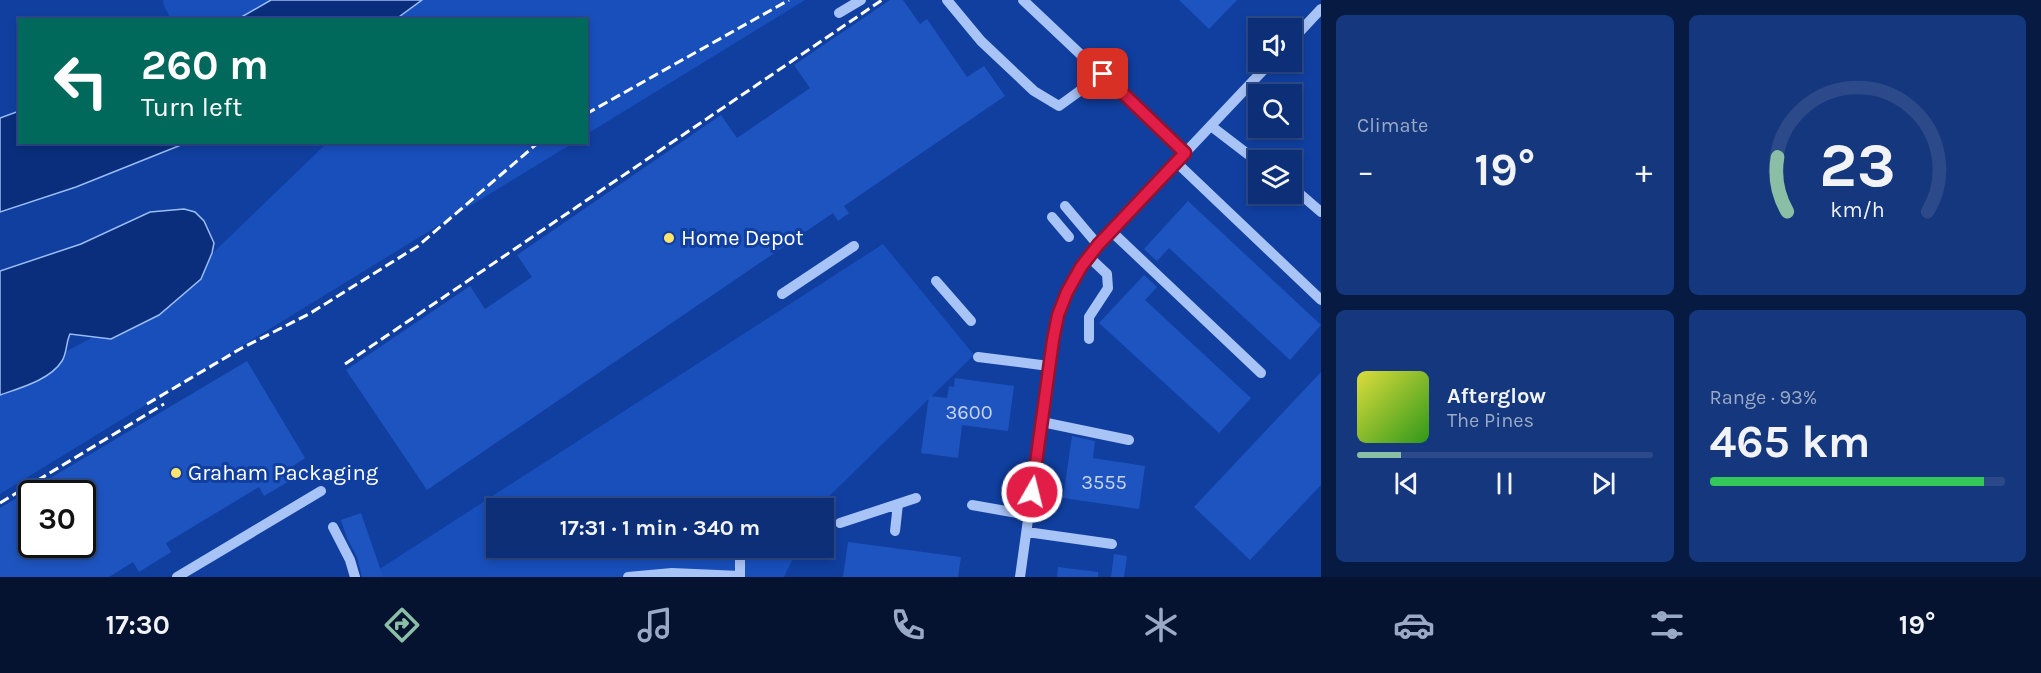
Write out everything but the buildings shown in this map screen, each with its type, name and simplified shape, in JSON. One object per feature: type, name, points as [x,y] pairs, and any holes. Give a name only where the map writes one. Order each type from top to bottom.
[{"type":"street","points":[[839,13],[861,0]]},
{"type":"street","points":[[947,0],[981,41],[1034,91],[1059,106],[1103,74]]},
{"type":"street","points":[[1023,0],[1185,153]]},
{"type":"street","points":[[1302,29],[1321,9]]},
{"type":"street","points":[[1020,577],[1049,366],[1058,315],[1067,292],[1098,245],[1262,72]]},
{"type":"street","points":[[1211,126],[1248,154]]},
{"type":"street","points":[[1176,162],[1321,300]]},
{"type":"street","points":[[1302,196],[1321,212]]},
{"type":"street","points":[[1065,206],[1098,245]]},
{"type":"street","points":[[1052,217],[1069,237]]},
{"type":"street","points":[[1112,231],[1261,373]]},
{"type":"street","points":[[782,294],[854,246]]},
{"type":"street","points":[[1089,257],[1107,274],[1108,288],[1089,317],[1089,339]]},
{"type":"street","points":[[936,281],[971,321]]},
{"type":"street","points":[[978,357],[1049,366]]},
{"type":"street","points":[[1042,422],[1129,440]]},
{"type":"street","points":[[177,577],[321,491]]},
{"type":"street","points":[[840,523],[916,498]]},
{"type":"street","points":[[895,531],[898,504]]},
{"type":"street","points":[[972,505],[1029,515]]},
{"type":"street","points":[[333,527],[350,560],[355,577]]},
{"type":"street","points":[[1026,532],[1112,544]]},
{"type":"street","points":[[628,577],[672,575],[740,577],[740,558]]},
{"type":"shaded area","points":[[163,0],[271,0],[241,18],[170,18]]},
{"type":"shaded area","points":[[271,0],[422,0],[397,18],[240,18]]},
{"type":"shaded area","points":[[421,0],[805,0],[588,133],[588,18],[395,18]]},
{"type":"shaded area","points":[[18,111],[18,144],[184,144],[76,187],[0,212],[0,118]]},
{"type":"shaded area","points":[[326,144],[571,144],[23,480],[18,480],[18,483],[0,494],[0,386],[164,300]]},
{"type":"shaded area","points":[[184,209],[195,212],[204,221],[214,243],[201,279],[159,315],[111,339],[70,334],[64,358],[57,368],[34,382],[0,395],[0,271],[81,244],[150,212]]},
{"type":"shaded area","points":[[883,244],[974,355],[827,498],[490,498]]},
{"type":"shaded area","points":[[486,500],[486,558],[793,558],[784,577],[383,577],[378,570]]},
{"type":"railway","points":[[588,113],[789,0]]},
{"type":"railway","points":[[345,364],[882,0]]},
{"type":"railway","points":[[147,404],[240,349],[309,314],[418,246],[537,144]]},
{"type":"railway","points":[[0,503],[164,404]]},
{"type":"place","name":"Home Depot","points":[[669,238]]},
{"type":"place","name":"Graham Packaging","points":[[176,473]]},
{"type":"route","points":[[1032,492],[1053,340],[1058,315],[1067,292],[1081,267],[1098,245],[1185,153],[1103,74]]}]
